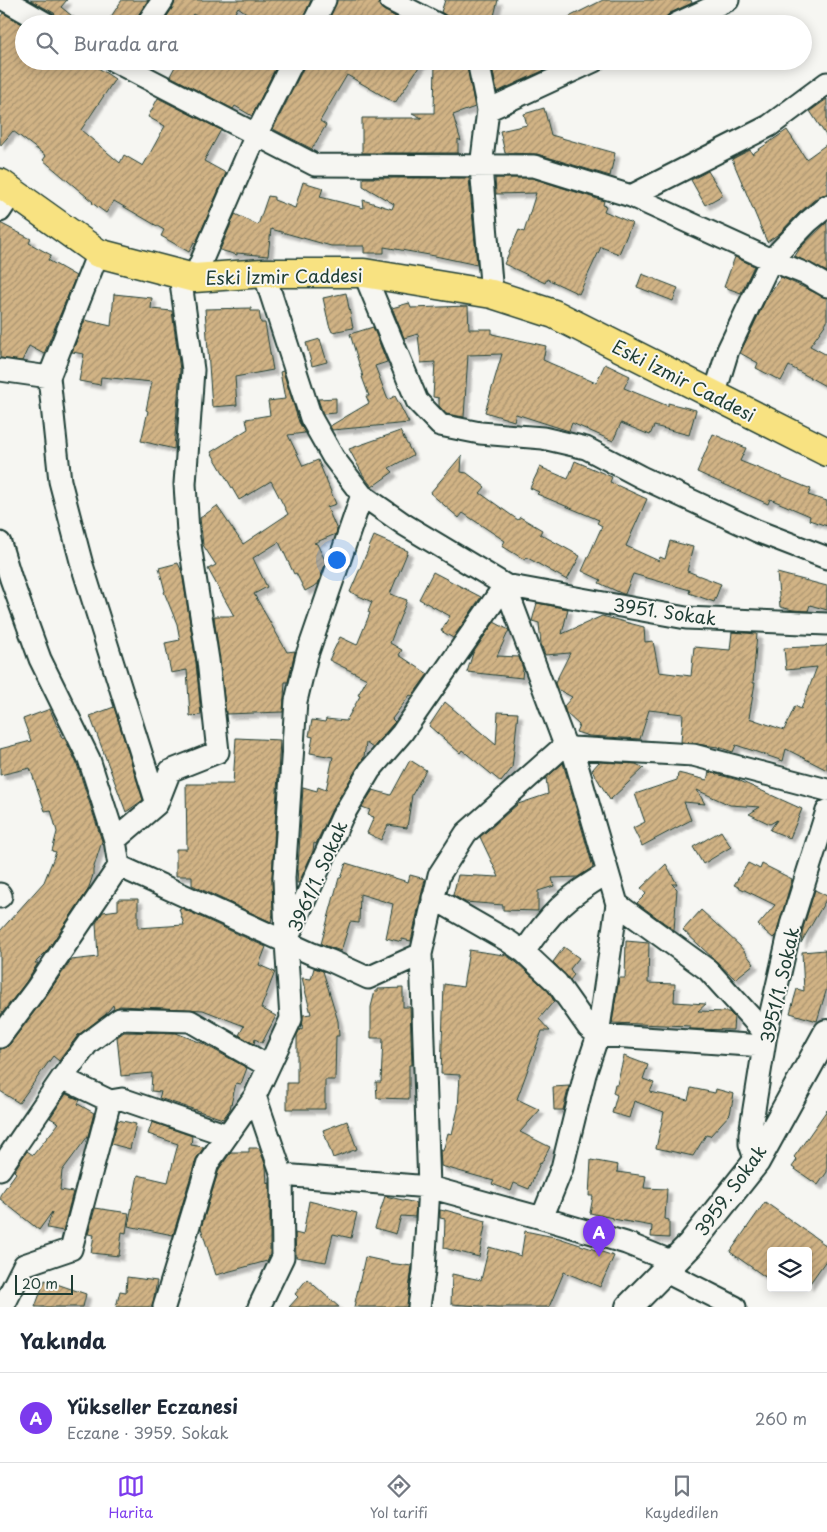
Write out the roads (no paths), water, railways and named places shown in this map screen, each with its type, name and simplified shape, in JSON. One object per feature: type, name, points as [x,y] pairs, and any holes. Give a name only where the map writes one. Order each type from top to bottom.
[{"type":"main road","name":"Eski İzmir Caddesi","points":[[4,196],[98,253],[187,277],[264,273],[364,274],[492,294],[554,314],[827,452]]},
{"type":"street","points":[[5,0],[31,15]]},
{"type":"street","points":[[153,15],[163,0]]},
{"type":"street","points":[[318,15],[325,0]]},
{"type":"street","points":[[390,0],[419,15]]},
{"type":"street","points":[[695,15],[727,0]]},
{"type":"street","points":[[133,70],[315,165],[534,166],[631,196],[806,274],[827,286]]},
{"type":"street","points":[[115,840],[157,804],[170,771],[218,752],[208,660],[188,532],[185,484],[193,370],[187,277],[288,70]]},
{"type":"street","points":[[480,70],[488,110],[481,166],[492,294]]},
{"type":"street","points":[[488,110],[575,70]]},
{"type":"street","points":[[631,196],[769,126],[827,83]]},
{"type":"street","points":[[714,396],[728,350],[771,260],[808,222],[827,206]]},
{"type":"street","points":[[98,253],[49,377],[60,481],[82,566],[157,804]]},
{"type":"street","points":[[264,273],[312,418],[333,457],[362,495],[405,525],[505,585],[569,746],[608,873],[617,904],[598,1035],[585,1074],[562,1168],[542,1218]]},
{"type":"street","points":[[364,274],[417,401],[440,424],[480,432],[542,438],[586,448],[641,477],[757,531],[827,558]]},
{"type":"street","points":[[0,370],[49,377]]},
{"type":"street","points":[[286,942],[284,878],[296,701],[306,655],[362,495]]},
{"type":"street","points":[[0,544],[10,579],[40,659],[89,758],[115,840],[119,866],[36,989],[0,1037]]},
{"type":"street","name":"3951. Sokak","points":[[505,585],[686,618],[827,624]]},
{"type":"street","name":"3961/1. Sokak","points":[[164,1307],[208,1163],[255,1096],[291,1019],[286,942],[342,817],[370,770],[402,733],[505,585]]},
{"type":"street","points":[[419,1307],[424,1271],[429,1187],[421,954],[439,875],[466,833],[569,746],[693,755],[827,790]]},
{"type":"street","name":"3951/1. Sokak","points":[[756,1162],[750,1144],[750,1134],[765,1040],[791,926],[827,811]]},
{"type":"street","points":[[119,866],[368,978],[421,954]]},
{"type":"street","points":[[524,952],[542,927],[566,901],[583,887],[608,873]]},
{"type":"street","points":[[434,898],[524,952],[557,983],[588,1027],[598,1035],[765,1040]]},
{"type":"street","points":[[617,904],[708,970],[765,1040]]},
{"type":"street","points":[[0,1169],[62,1078],[88,1044],[120,1019],[190,1021],[268,1066]]},
{"type":"street","name":"3959. Sokak","points":[[633,1305],[690,1245],[756,1162],[827,1033]]},
{"type":"street","points":[[62,1078],[110,1101],[122,1099],[227,1135]]},
{"type":"street","points":[[255,1096],[282,1175],[283,1257],[259,1307]]},
{"type":"street","points":[[3,1307],[24,1265],[71,1249],[110,1101]]},
{"type":"street","points":[[282,1175],[429,1187],[542,1218],[626,1243],[735,1307]]},
{"type":"place","name":"Yükseller Eczanesi","points":[[599,1257]]}]
